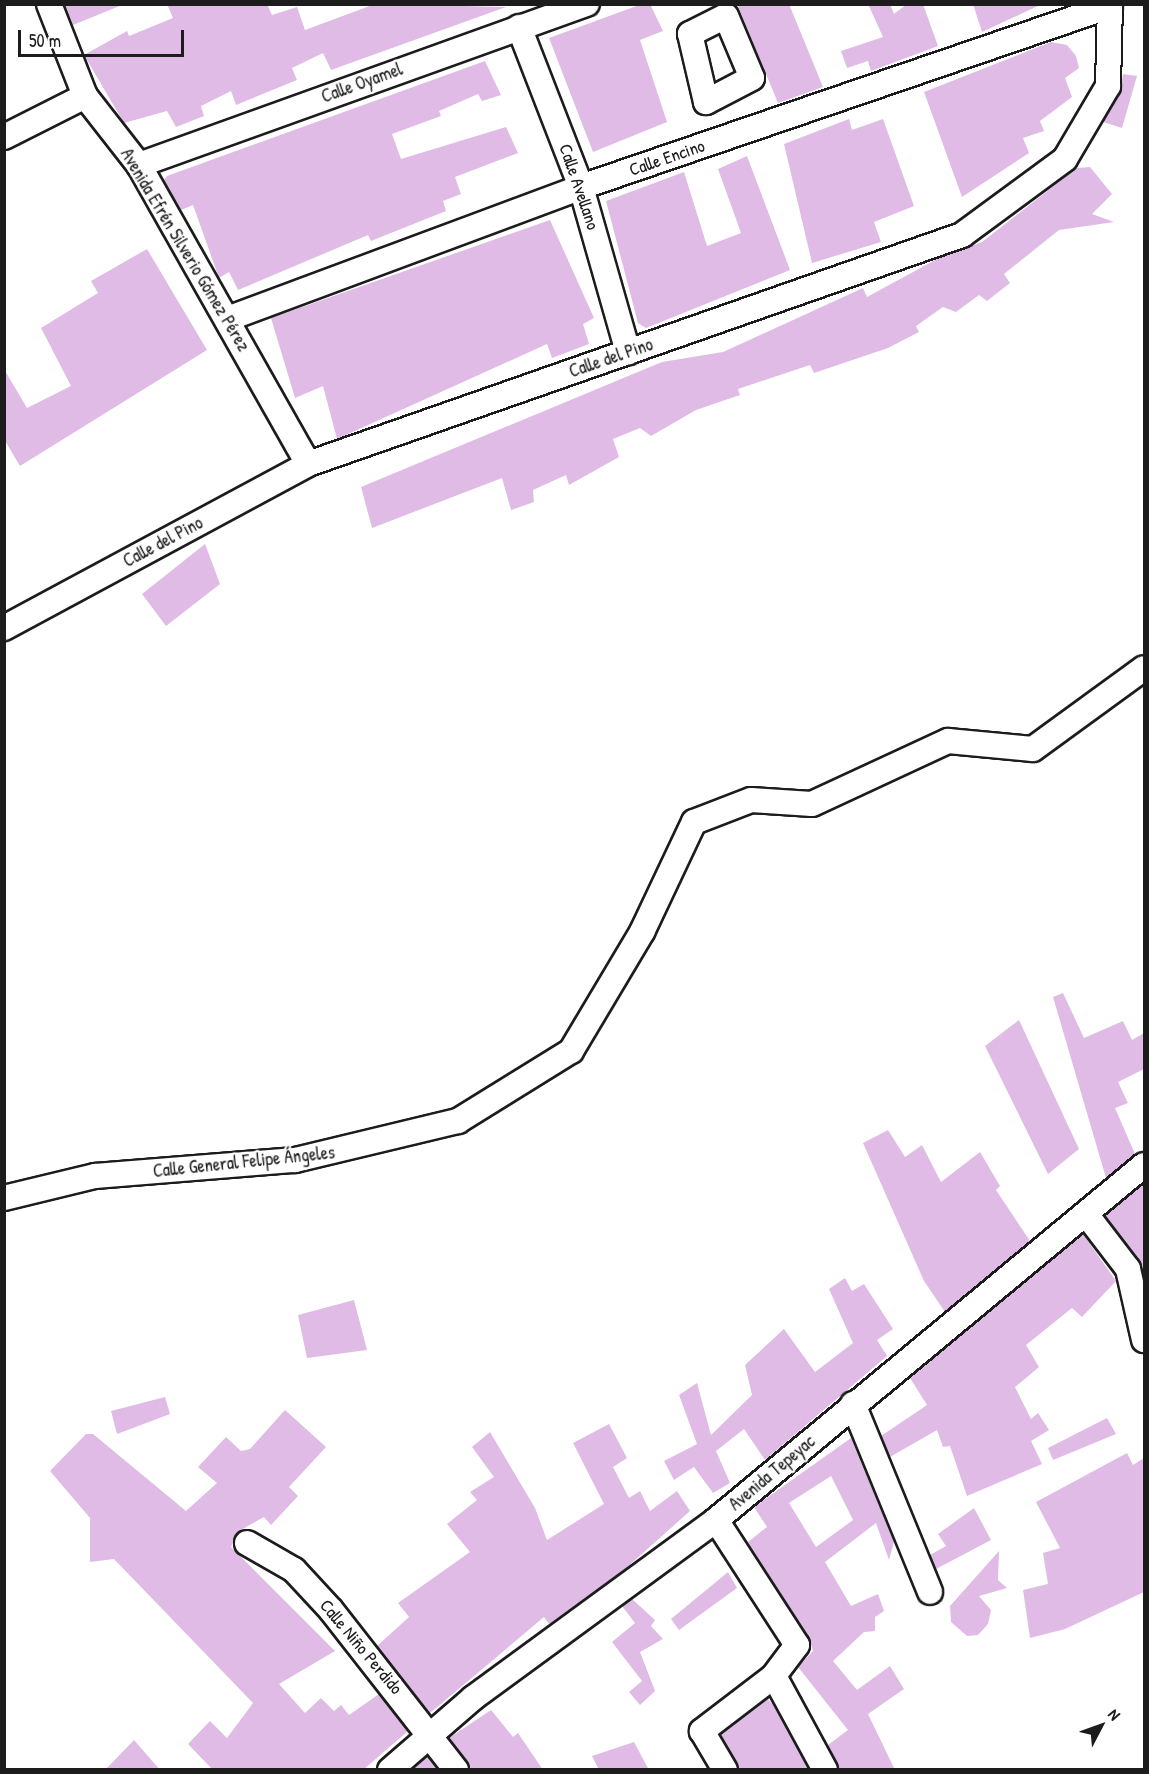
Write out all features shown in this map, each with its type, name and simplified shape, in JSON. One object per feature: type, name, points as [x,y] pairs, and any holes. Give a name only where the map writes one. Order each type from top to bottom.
[{"type":"street","name":"Avenida Efrén Silverio Gómez Pérez","points":[[49,4],[85,96],[139,165],[308,464]]},
{"type":"street","name":"Calle Oyamel","points":[[139,165],[587,4]]},
{"type":"street","name":"Calle Encino","points":[[227,319],[581,187],[1110,5]]},
{"type":"street","name":"Calle del Pino","points":[[4,628],[308,464],[962,235],[1065,159],[1108,86],[1110,5]]},
{"type":"street","name":"Calle Avellano","points":[[519,27],[581,187],[628,352]]},
{"type":"street","points":[[4,137],[85,96]]},
{"type":"street","points":[[706,102],[717,140]]},
{"type":"street","name":"Calle General Felipe Ángeles","points":[[4,1198],[95,1176],[295,1160],[458,1121],[571,1051],[642,932],[694,822],[751,800],[812,804],[948,741],[1033,749],[1144,668]]},
{"type":"street","name":"Avenida Tepeyac","points":[[390,1770],[432,1734],[716,1520],[853,1404],[1144,1165]]},
{"type":"street","points":[[1086,1214],[1136,1270],[1144,1340]]},
{"type":"street","points":[[853,1404],[930,1592]]},
{"type":"street","points":[[716,1520],[797,1645],[774,1676],[702,1731],[725,1770]]},
{"type":"street","name":"Calle Niño Perdido","points":[[248,1543],[294,1570],[432,1734],[456,1770]]},
{"type":"street","points":[[774,1676],[825,1770]]},
{"type":"building","points":[[64,4],[122,4],[122,5],[73,25]]},
{"type":"building","points":[[167,4],[267,4],[272,15],[297,7],[305,30],[375,4],[506,7],[331,70],[323,53],[292,68],[297,80],[236,105],[231,91],[201,106],[204,116],[176,127],[167,111],[124,123],[84,55],[127,31],[129,36],[173,18]]},
{"type":"building","points":[[642,4],[650,4],[663,31],[640,40],[667,122],[593,152],[549,38]]},
{"type":"building","points":[[737,4],[789,4],[823,87],[778,103]]},
{"type":"building","points":[[868,4],[890,4],[894,14],[907,4],[923,4],[938,46],[871,71],[868,61],[847,68],[841,51],[883,37]]},
{"type":"building","points":[[973,4],[1042,4],[982,32]]},
{"type":"building","points":[[1051,42],[1067,45],[1076,56],[1079,68],[1065,78],[1072,97],[1040,121],[1044,131],[1023,138],[1029,153],[962,197],[924,92]]},
{"type":"building","points":[[485,61],[501,95],[482,101],[478,94],[439,111],[441,116],[392,134],[401,159],[506,127],[518,153],[455,177],[461,194],[443,201],[446,211],[371,241],[368,235],[238,290],[229,272],[219,278],[193,205],[181,210],[164,180],[167,176]]},
{"type":"building","points":[[1123,74],[1137,76],[1122,128],[1103,122],[1120,93]]},
{"type":"building","points":[[849,119],[852,130],[883,119],[914,206],[874,222],[881,242],[812,263],[784,144]]},
{"type":"building","points":[[747,156],[790,270],[646,328],[638,323],[606,201],[684,172],[707,246],[741,233],[718,169]]},
{"type":"building","points":[[1090,167],[1112,194],[1092,214],[1114,222],[1059,230],[1004,274],[1010,283],[987,301],[979,295],[956,312],[943,307],[916,326],[919,332],[888,348],[814,373],[810,365],[738,389],[740,395],[696,410],[651,436],[640,428],[613,439],[619,457],[569,485],[566,475],[533,490],[534,502],[511,510],[502,478],[372,528],[361,487],[662,362],[723,352],[863,288],[867,297],[937,259],[982,242],[1077,168]]},
{"type":"building","points":[[550,220],[594,318],[583,324],[589,344],[552,358],[547,344],[337,439],[323,386],[295,398],[271,318]]},
{"type":"building","points":[[147,249],[207,350],[20,466],[4,439],[4,369],[27,408],[71,386],[41,328],[98,293],[91,281]]},
{"type":"building","points":[[205,544],[220,584],[166,626],[142,594]]},
{"type":"building","points":[[1063,993],[1084,1038],[1123,1021],[1132,1040],[1144,1033],[1144,1069],[1118,1082],[1128,1103],[1115,1108],[1135,1154],[1106,1178],[1053,997]]},
{"type":"building","points":[[1019,1020],[1079,1149],[1048,1174],[985,1046]]},
{"type":"building","points":[[888,1130],[905,1157],[922,1145],[941,1182],[980,1152],[1000,1186],[996,1190],[1030,1241],[945,1312],[924,1281],[863,1143]]},
{"type":"building","points":[[1144,1183],[1144,1277],[1139,1260],[1105,1216]]},
{"type":"building","points":[[1083,1234],[1116,1281],[1082,1317],[1072,1308],[1026,1345],[1039,1367],[1015,1387],[1031,1419],[1038,1413],[1049,1430],[1031,1441],[1042,1464],[967,1496],[950,1446],[943,1447],[937,1430],[890,1457],[881,1436],[927,1405],[910,1378]]},
{"type":"building","points":[[845,1278],[852,1291],[864,1284],[893,1329],[877,1340],[887,1356],[765,1460],[744,1429],[716,1451],[730,1483],[713,1493],[694,1467],[674,1480],[664,1461],[697,1444],[679,1395],[697,1383],[711,1435],[752,1395],[745,1365],[784,1329],[815,1372],[853,1343],[829,1289]]},
{"type":"building","points":[[354,1300],[367,1350],[307,1358],[298,1315]]},
{"type":"building","points":[[165,1397],[170,1414],[117,1434],[111,1411]]},
{"type":"building","points":[[285,1410],[326,1447],[289,1487],[298,1496],[271,1525],[264,1517],[239,1531],[231,1547],[335,1651],[279,1684],[305,1713],[321,1698],[334,1711],[341,1705],[349,1715],[379,1694],[408,1731],[363,1770],[213,1770],[188,1744],[210,1721],[227,1738],[253,1703],[114,1559],[90,1562],[90,1518],[50,1471],[86,1434],[93,1434],[186,1511],[217,1483],[198,1467],[226,1437],[241,1451],[250,1449]]},
{"type":"building","points":[[1107,1418],[1116,1434],[1053,1460],[1048,1448]]},
{"type":"building","points":[[609,1424],[627,1458],[613,1467],[629,1498],[640,1491],[650,1511],[677,1491],[690,1511],[625,1569],[549,1624],[544,1617],[430,1713],[377,1646],[409,1617],[398,1603],[470,1552],[447,1524],[477,1500],[470,1492],[494,1477],[472,1447],[490,1432],[535,1508],[547,1540],[604,1504],[573,1443]]},
{"type":"building","points":[[851,1438],[894,1542],[889,1560],[876,1523],[825,1562],[851,1606],[878,1594],[884,1611],[875,1617],[875,1631],[864,1632],[833,1661],[857,1690],[890,1666],[904,1689],[868,1714],[895,1770],[839,1770],[828,1745],[848,1730],[798,1667],[813,1651],[809,1638],[748,1542],[767,1527],[754,1507]],"holes":[[[831,1476],[853,1520],[816,1547],[789,1503]]]},
{"type":"building","points":[[1127,1453],[1133,1465],[1144,1458],[1144,1592],[1065,1629],[1030,1638],[1023,1590],[1048,1584],[1043,1553],[1060,1548],[1036,1502]]},
{"type":"building","points":[[974,1508],[991,1540],[936,1569],[930,1555],[946,1546],[938,1534]]},
{"type":"building","points":[[999,1551],[998,1580],[1007,1588],[979,1596],[991,1610],[988,1624],[978,1635],[967,1636],[951,1622],[950,1606]]},
{"type":"building","points":[[728,1572],[737,1588],[679,1630],[671,1619]]},
{"type":"building","points":[[632,1599],[655,1620],[651,1626],[663,1639],[640,1652],[655,1691],[640,1705],[629,1692],[642,1681],[612,1642],[635,1623],[622,1606]]},
{"type":"building","points":[[768,1699],[809,1770],[739,1768],[721,1735]]},
{"type":"building","points":[[491,1710],[513,1737],[518,1733],[543,1770],[470,1770],[449,1738]]},
{"type":"building","points":[[134,1740],[160,1770],[105,1770]]},
{"type":"building","points":[[634,1742],[649,1770],[599,1770],[592,1756]]},
{"type":"building","points":[[427,1756],[438,1770],[412,1770]]}]
